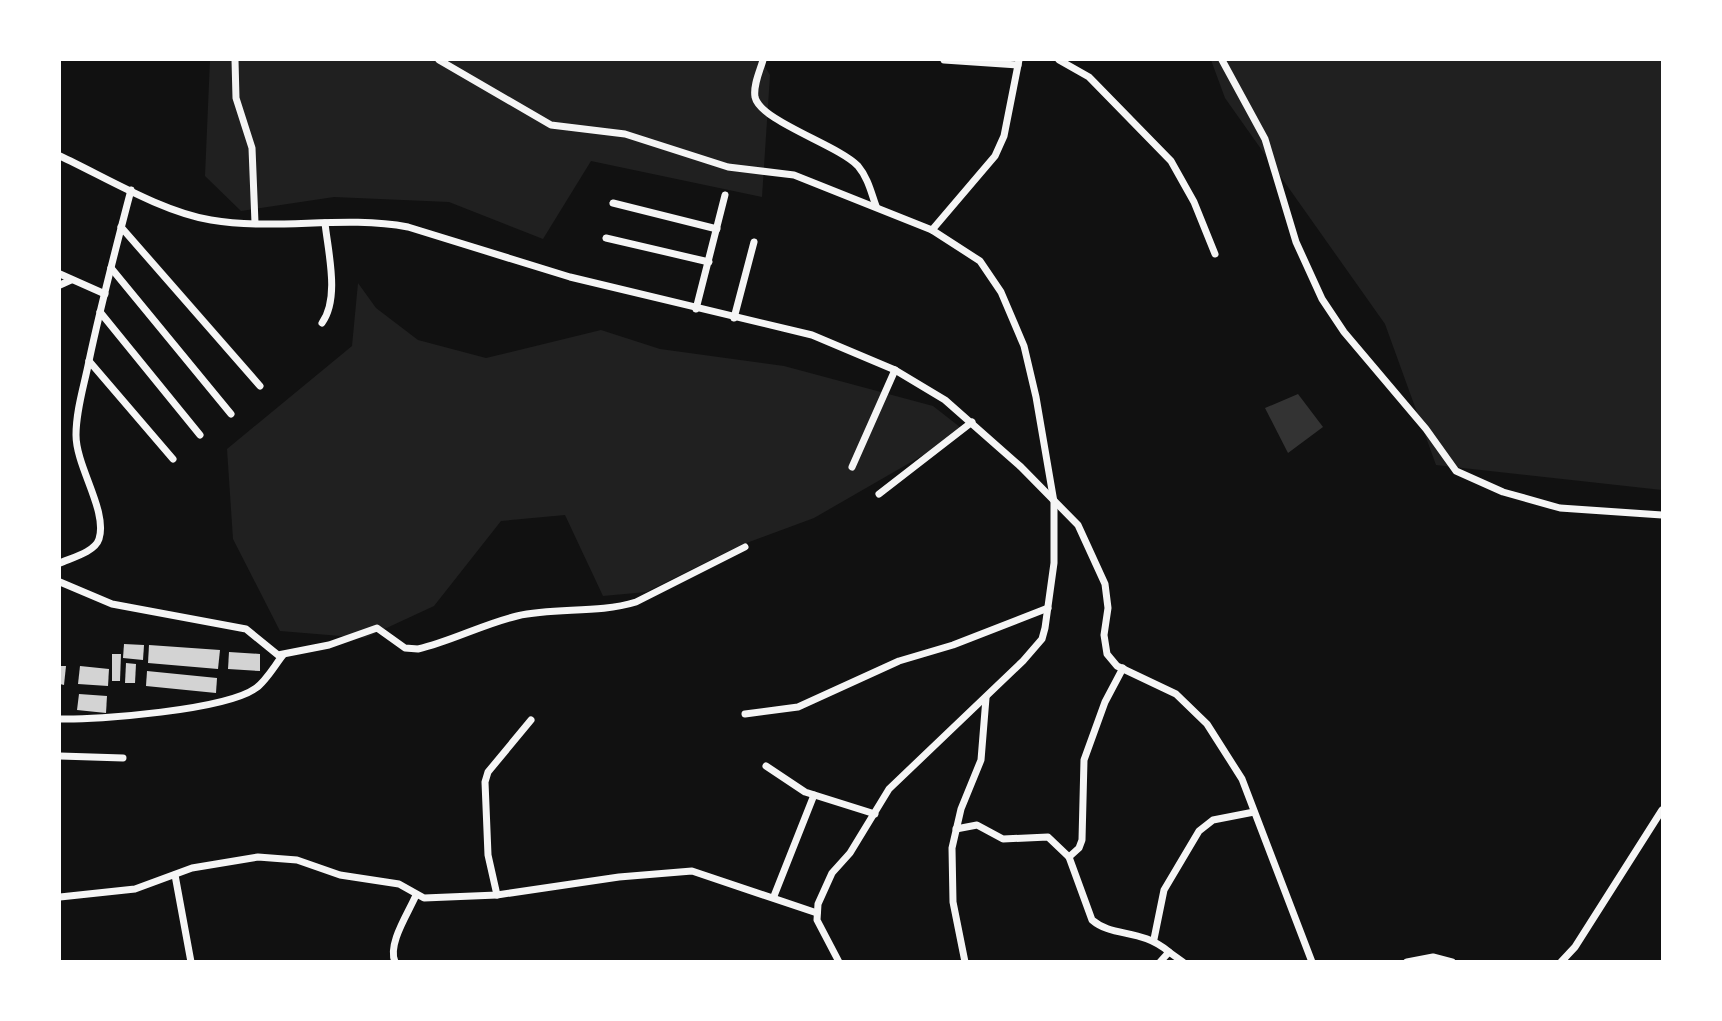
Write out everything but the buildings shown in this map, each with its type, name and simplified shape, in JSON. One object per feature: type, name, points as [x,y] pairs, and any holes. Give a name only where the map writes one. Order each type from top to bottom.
[{"type":"street","points":[[235,60],[236,98],[254,165],[255,223]]},
{"type":"street","points":[[439,60],[551,125],[625,134],[728,167],[794,175],[932,230],[953,240],[980,261],[1001,292],[1016,324],[1036,397],[1054,502],[1054,563],[1042,639],[986,698],[889,789],[850,853],[832,873],[817,913],[819,928],[839,961]]},
{"type":"street","points":[[764,60],[755,88],[758,103],[773,116],[824,143],[856,165],[864,175],[876,206]]},
{"type":"street","points":[[932,230],[995,156],[1004,136],[1019,62],[944,60]]},
{"type":"street","points":[[1059,60],[1089,77],[1171,161],[1194,202],[1215,254]]},
{"type":"street","points":[[1222,60],[1265,139],[1296,242],[1322,299],[1352,341],[1426,429],[1456,471],[1503,492],[1560,508],[1662,515]]},
{"type":"street","points":[[60,156],[131,190],[209,220],[255,223],[384,223],[408,227],[570,277],[812,335],[895,370],[946,400],[1078,525],[1102,574],[1108,595],[1105,645],[1112,661],[1176,694],[1207,724],[1238,773],[1312,961]]},
{"type":"street","points":[[60,563],[87,551],[98,543],[100,536],[96,506],[79,459],[76,437],[89,360],[131,190]]},
{"type":"street","points":[[696,309],[725,195]]},
{"type":"street","points":[[613,203],[718,229]]},
{"type":"street","points":[[322,323],[328,315],[330,299],[325,223]]},
{"type":"street","points":[[121,227],[260,386]]},
{"type":"street","points":[[606,238],[709,262]]},
{"type":"street","points":[[734,318],[754,242]]},
{"type":"street","points":[[111,268],[230,414]]},
{"type":"street","points":[[60,274],[104,294]]},
{"type":"street","points":[[60,285],[71,280]]},
{"type":"street","points":[[100,312],[200,435]]},
{"type":"street","points":[[89,360],[173,458]]},
{"type":"street","points":[[852,467],[895,370]]},
{"type":"street","points":[[879,494],[972,422]]},
{"type":"street","points":[[60,582],[112,604],[246,629],[274,654],[283,655],[329,645],[373,629],[405,648],[418,649],[514,617],[556,609],[620,607],[636,602],[745,547]]},
{"type":"street","points":[[745,714],[797,707],[899,661],[953,645],[1048,608]]},
{"type":"street","points":[[60,719],[83,720],[173,710],[233,697],[257,688],[283,655]]},
{"type":"street","points":[[1069,858],[1079,848],[1082,840],[1084,760],[1105,702],[1123,668]]},
{"type":"street","points":[[965,961],[953,902],[952,848],[961,809],[981,760],[986,698]]},
{"type":"street","points":[[496,895],[488,855],[485,782],[488,772],[531,720]]},
{"type":"street","points":[[60,756],[123,758]]},
{"type":"street","points":[[766,766],[787,783],[814,795],[875,814]]},
{"type":"street","points":[[774,896],[814,795]]},
{"type":"street","points":[[1561,961],[1581,939],[1662,810]]},
{"type":"street","points":[[1154,939],[1160,900],[1199,831],[1213,820],[1254,812]]},
{"type":"street","points":[[956,829],[977,825],[1003,839],[1043,835],[1048,837],[1069,858],[1092,920],[1107,929],[1154,939],[1183,961]]},
{"type":"street","points":[[60,897],[135,889],[226,860],[284,858],[340,875],[399,884],[424,898],[496,895],[619,877],[692,871],[774,896],[817,913]]},
{"type":"street","points":[[175,875],[191,961]]},
{"type":"street","points":[[395,961],[392,954],[394,945],[416,895]]},
{"type":"street","points":[[1160,961],[1169,952]]},
{"type":"street","points":[[1407,961],[1433,957],[1452,961]]},
{"type":"shaded area","points":[[210,60],[761,60],[770,75],[762,197],[591,161],[543,239],[449,202],[334,197],[241,211],[205,176]]},
{"type":"shaded area","points":[[1211,60],[1662,60],[1662,490],[1436,465],[1385,324],[1225,98]]},
{"type":"shaded area","points":[[358,283],[376,308],[418,340],[486,358],[601,330],[660,349],[784,366],[933,406],[965,431],[814,518],[741,545],[646,592],[603,596],[565,515],[501,521],[434,606],[365,638],[280,631],[233,539],[227,449],[352,346]]},
{"type":"shaded area","points":[[1298,394],[1323,427],[1288,453],[1265,408]]}]
